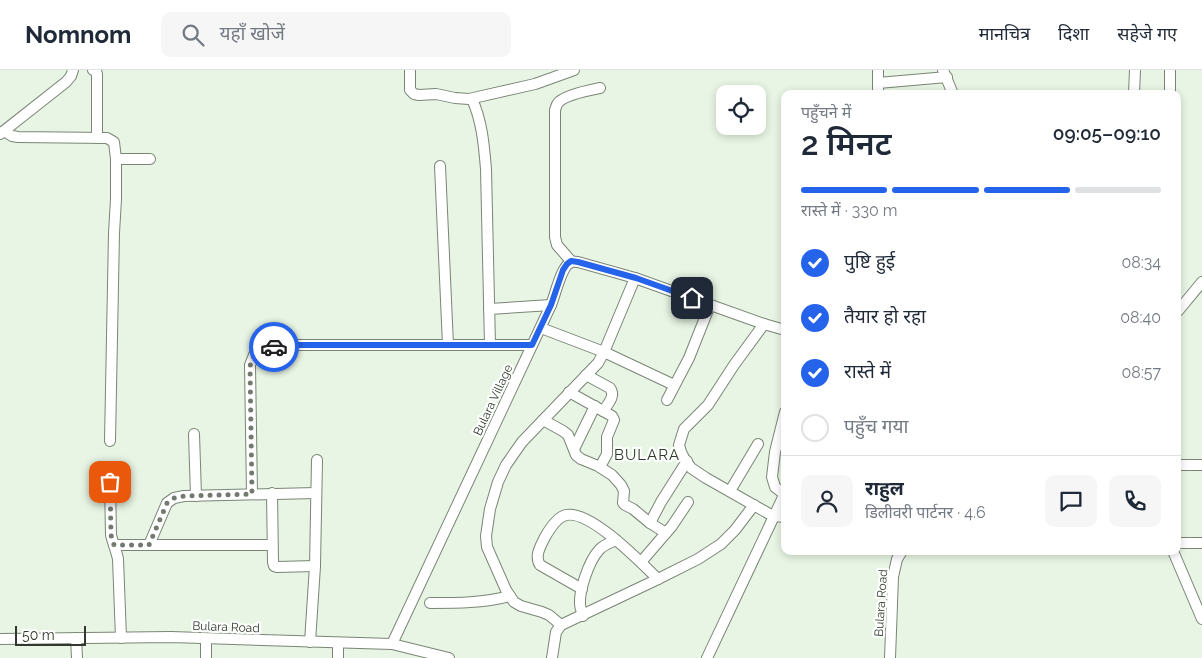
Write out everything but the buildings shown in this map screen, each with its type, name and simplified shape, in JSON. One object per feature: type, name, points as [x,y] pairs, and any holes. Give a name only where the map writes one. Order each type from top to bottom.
[{"type":"street","points":[[2,133],[66,82],[73,70]]},
{"type":"street","points":[[93,70],[97,74],[97,138]]},
{"type":"street","points":[[410,70],[410,90],[414,94],[436,94],[472,99],[535,84],[574,70]]},
{"type":"street","points":[[878,70],[878,89],[945,74],[951,90]]},
{"type":"street","points":[[1134,90],[1135,70]]},
{"type":"street","points":[[1170,70],[1170,90]]},
{"type":"street","points":[[600,88],[579,93],[562,100],[558,103],[555,110],[556,245],[571,261],[636,278],[781,329]]},
{"type":"street","points":[[472,99],[479,118],[486,169],[490,345]]},
{"type":"street","points":[[2,133],[18,137],[107,138],[114,142],[116,199],[110,441]]},
{"type":"street","points":[[116,159],[150,159]]},
{"type":"street","points":[[440,166],[448,345]]},
{"type":"street","name":"Bulara Village","points":[[392,644],[541,328],[563,270],[571,261]]},
{"type":"street","points":[[561,625],[549,614],[521,606],[514,602],[510,596],[487,547],[486,536],[490,509],[498,482],[506,465],[522,442],[598,363],[636,278]]},
{"type":"street","points":[[1181,307],[1202,282]]},
{"type":"street","points":[[489,308],[551,305]]},
{"type":"street","points":[[666,400],[689,358],[710,305]]},
{"type":"street","points":[[764,324],[708,405],[684,429],[679,445],[691,468],[773,516],[781,517]]},
{"type":"street","points":[[541,328],[604,352],[674,385]]},
{"type":"street","points":[[252,494],[250,366],[254,355],[264,349],[289,345],[532,345]]},
{"type":"street","points":[[574,449],[599,409],[612,396],[610,388],[586,375]]},
{"type":"street","points":[[569,392],[612,416],[614,420],[607,437],[607,454],[600,468]]},
{"type":"street","points":[[543,420],[563,430],[568,435],[576,455],[581,459],[612,475],[624,491],[622,503],[624,505],[633,509],[666,533]]},
{"type":"street","points":[[781,428],[775,452],[772,477],[774,487],[781,491]]},
{"type":"street","points":[[194,434],[196,496]]},
{"type":"street","points":[[730,491],[758,444]]},
{"type":"street","points":[[310,642],[315,566],[317,460]]},
{"type":"street","points":[[650,523],[686,461]]},
{"type":"street","points":[[1181,465],[1202,465]]},
{"type":"street","points":[[110,482],[111,535],[118,559],[121,638]]},
{"type":"street","points":[[272,493],[274,566],[315,566]]},
{"type":"street","points":[[149,545],[167,503],[174,498],[184,496],[316,493]]},
{"type":"street","points":[[708,658],[781,501]]},
{"type":"street","points":[[641,562],[666,533],[688,502]]},
{"type":"street","points":[[552,658],[556,632],[561,625],[698,559],[721,544],[735,530],[754,504]]},
{"type":"street","points":[[582,588],[540,565],[538,561],[538,554],[548,532],[563,516],[578,516],[599,527],[641,562],[658,579]]},
{"type":"street","points":[[583,616],[580,607],[582,588],[592,562],[603,546],[616,540]]},
{"type":"street","points":[[1181,543],[1202,543]]},
{"type":"street","points":[[114,545],[272,544]]},
{"type":"street","name":"Bulara Road","points":[[890,658],[893,577],[900,555]]},
{"type":"street","points":[[1175,555],[1202,619]]},
{"type":"street","points":[[430,603],[473,603],[510,596]]},
{"type":"street","points":[[76,638],[77,658]]},
{"type":"street","name":"Bulara Road","points":[[0,639],[206,639],[392,644],[443,657]]},
{"type":"street","points":[[206,639],[206,658]]},
{"type":"street","points":[[338,643],[338,658]]},
{"type":"way so far","points":[[110,482],[111,535],[114,545],[149,545],[167,503],[174,498],[252,494],[250,366],[254,355],[264,349],[274,347]]},
{"type":"district","name":"BULARA","points":[[647,455]]},
{"type":"route","points":[[274,347],[289,345],[532,345],[551,305],[563,270],[571,261],[636,278],[692,298]]}]
